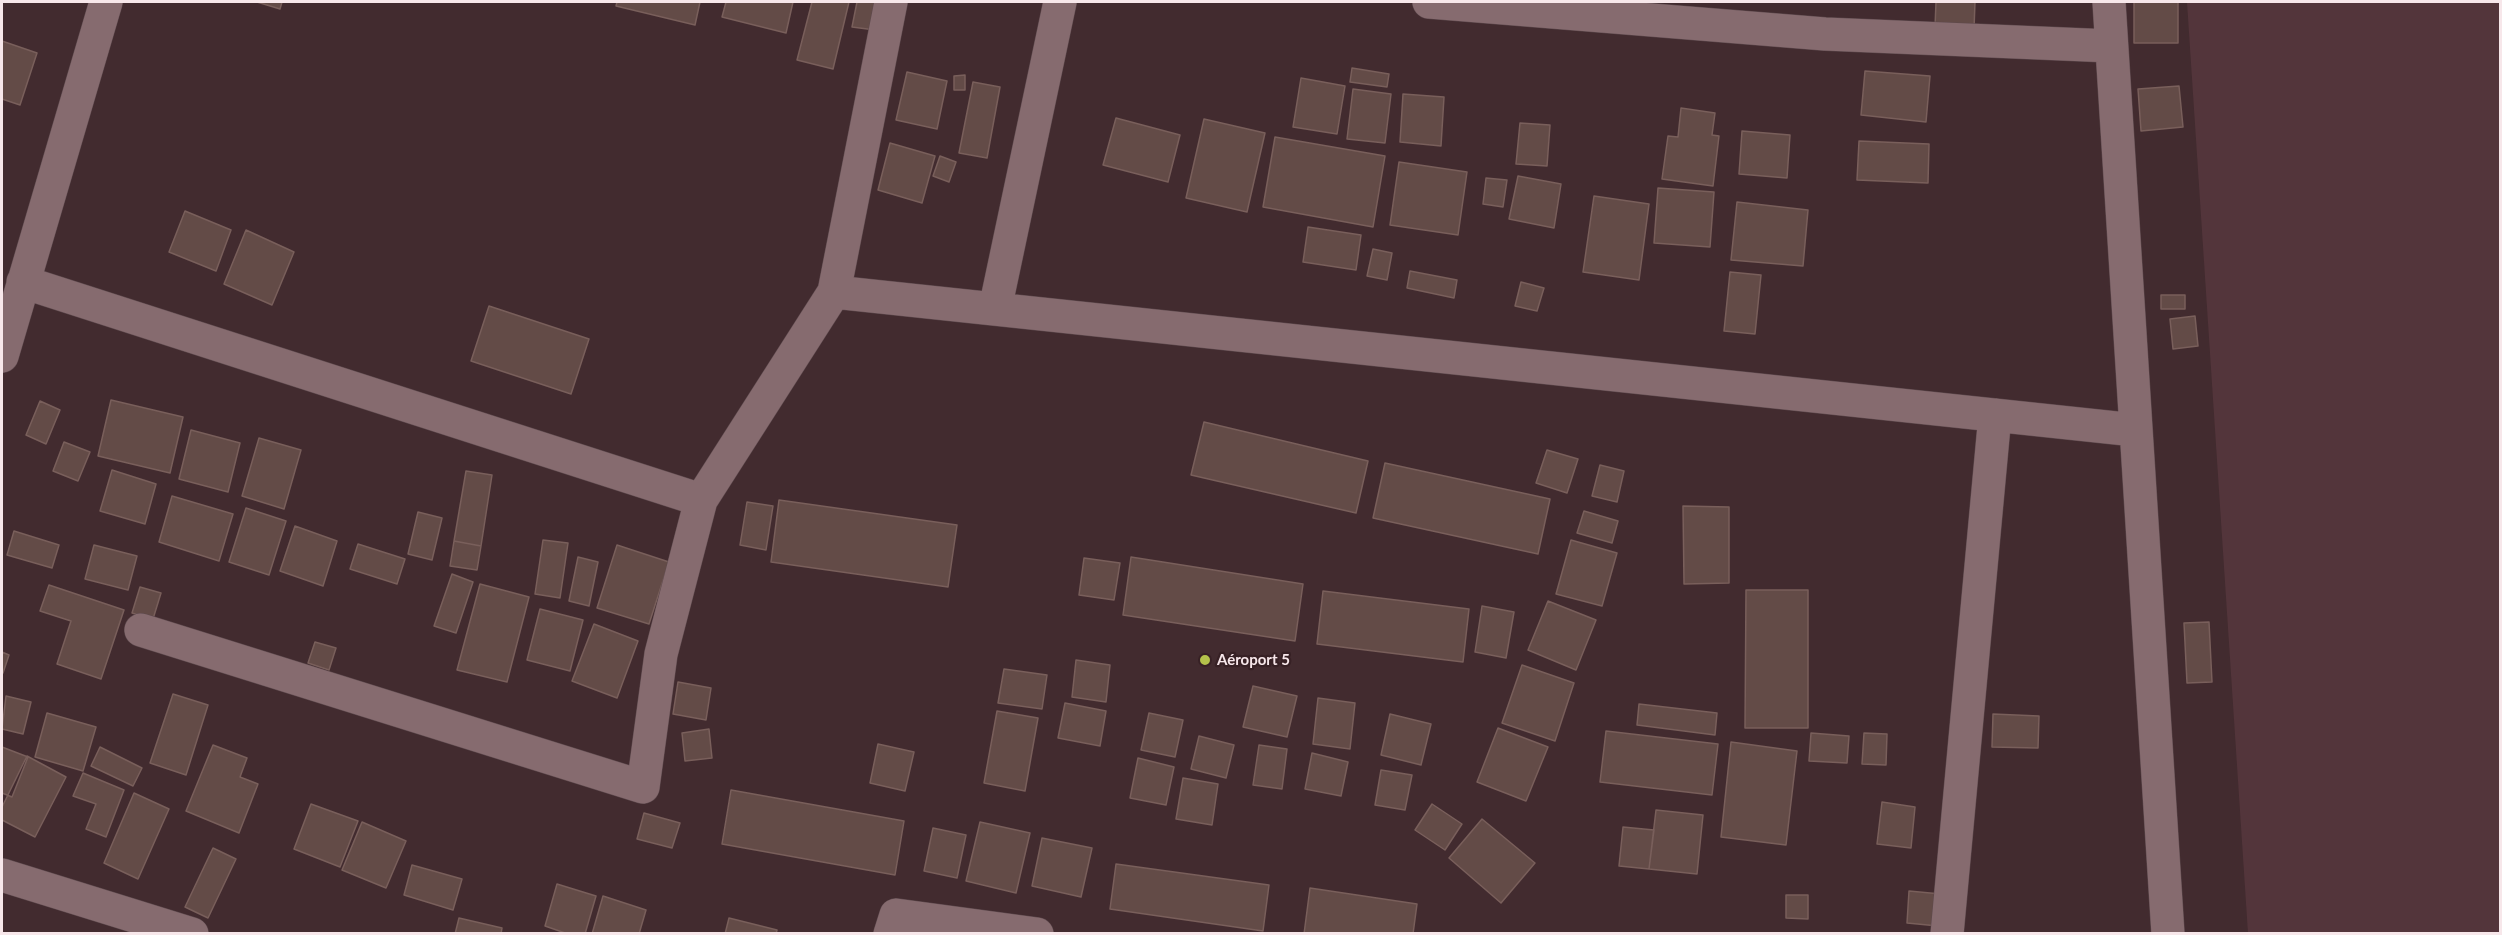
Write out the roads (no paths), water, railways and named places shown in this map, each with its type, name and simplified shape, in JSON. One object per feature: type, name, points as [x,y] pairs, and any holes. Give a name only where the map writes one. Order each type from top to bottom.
[{"type":"street","points":[[2,356],[106,2]]},
{"type":"street","points":[[141,630],[643,787],[661,654],[701,500],[834,292],[891,2]]},
{"type":"street","points":[[994,309],[1060,2]]},
{"type":"street","points":[[2109,2],[2168,933]]},
{"type":"street","points":[[1443,3],[1825,34],[2111,46]]},
{"type":"street","points":[[23,282],[701,500]]},
{"type":"street","points":[[834,292],[2135,430]]},
{"type":"street","points":[[1947,933],[1995,415]]},
{"type":"street","points":[[2,875],[192,933]]},
{"type":"street","points":[[891,933],[896,915],[1037,933]]},
{"type":"place","name":"Aéroport 5","points":[[1205,660]]}]
